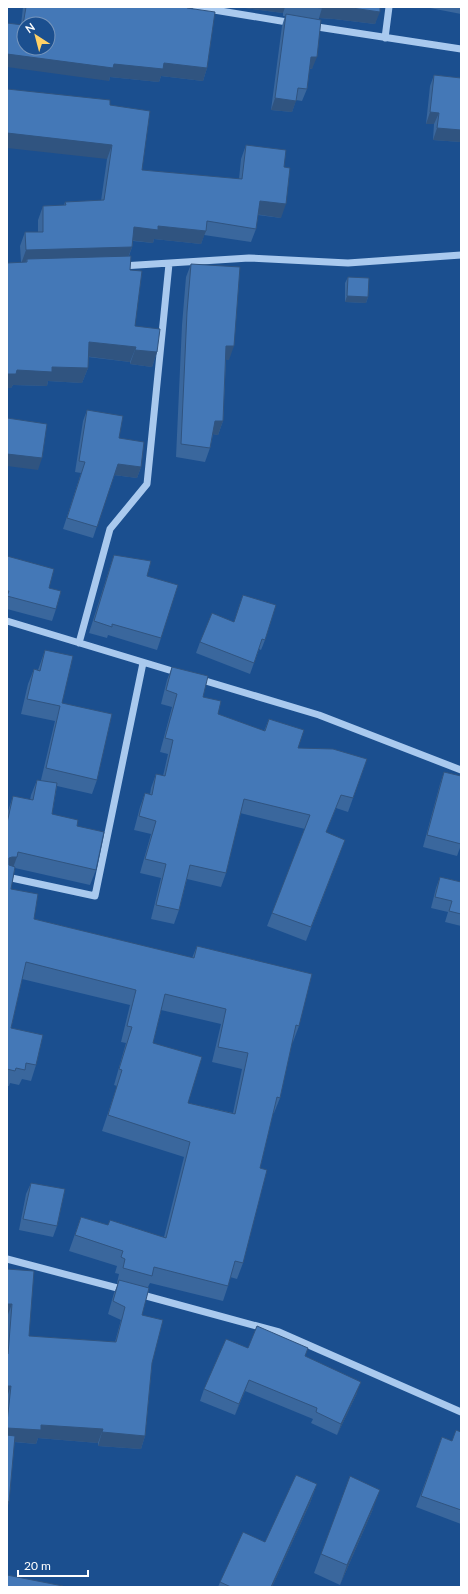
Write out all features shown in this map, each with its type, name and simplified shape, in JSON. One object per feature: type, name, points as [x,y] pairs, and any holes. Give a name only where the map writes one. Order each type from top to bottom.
[{"type":"street","points":[[196,7],[299,24]]},
{"type":"street","points":[[385,38],[389,7]]},
{"type":"street","points":[[307,25],[461,49]]},
{"type":"street","points":[[115,266],[169,264],[249,258],[348,263],[461,255]]},
{"type":"street","points":[[79,643],[110,529],[147,484],[169,264]]},
{"type":"street","points":[[7,621],[319,715],[461,770]]},
{"type":"street","points":[[7,877],[95,896],[143,663]]},
{"type":"street","points":[[7,1258],[280,1332],[461,1412]]},
{"type":"building","points":[[26,7],[187,7],[215,12],[207,68],[164,63],[163,69],[114,64],[113,68],[22,56],[56,56],[56,16],[24,16]]},
{"type":"building","points":[[345,7],[380,7],[380,12]]},
{"type":"building","points":[[286,14],[321,20],[317,57],[311,57],[307,89],[298,88],[296,101],[275,98]]},
{"type":"building","points":[[7,23],[16,24],[16,55],[7,54]]},
{"type":"building","points":[[434,75],[461,78],[461,130],[437,128],[439,113],[430,112]]},
{"type":"building","points":[[7,89],[110,100],[110,105],[150,111],[142,170],[242,179],[246,145],[286,150],[284,167],[290,168],[286,204],[260,201],[256,229],[207,221],[206,231],[158,226],[158,230],[134,227],[132,247],[26,250],[25,232],[43,232],[43,206],[66,205],[65,202],[104,200],[112,145],[7,133]]},
{"type":"building","points":[[131,256],[130,270],[142,271],[135,326],[160,329],[157,352],[135,350],[136,347],[89,342],[88,368],[52,367],[52,372],[17,370],[16,374],[7,374],[7,263],[27,262],[27,259]]},
{"type":"building","points":[[191,264],[240,267],[234,346],[226,346],[223,421],[215,421],[210,448],[181,444],[187,312]]},
{"type":"building","points":[[348,277],[369,278],[368,297],[347,296]]},
{"type":"building","points":[[87,410],[123,416],[119,438],[144,442],[141,467],[118,464],[97,527],[67,518],[85,462],[79,461]]},
{"type":"building","points":[[7,418],[47,424],[42,458],[7,454]]},
{"type":"building","points":[[114,555],[151,561],[147,576],[178,585],[161,638],[112,624],[112,627],[94,621]]},
{"type":"building","points":[[7,556],[54,569],[49,588],[61,591],[56,609],[7,596],[9,591],[7,591]]},
{"type":"building","points":[[243,595],[276,605],[265,640],[262,639],[254,663],[200,642],[212,613],[234,622]]},
{"type":"building","points":[[45,650],[73,656],[62,703],[112,714],[97,780],[46,768],[60,706],[27,699],[34,669],[40,671]]},
{"type":"building","points":[[172,667],[208,676],[203,697],[221,701],[218,714],[265,731],[269,719],[304,730],[298,748],[333,749],[367,759],[353,798],[341,795],[326,832],[345,840],[311,927],[272,913],[310,815],[244,799],[226,873],[190,865],[179,910],[156,905],[166,864],[145,859],[156,821],[139,816],[145,793],[152,795],[156,774],[165,776],[173,740],[165,738],[177,694],[166,690]]},
{"type":"building","points":[[444,772],[461,776],[461,844],[427,835]]},
{"type":"building","points":[[37,780],[57,783],[52,814],[78,820],[77,826],[104,832],[96,870],[18,852],[17,857],[9,858],[9,865],[15,867],[11,889],[38,894],[34,919],[194,958],[197,946],[312,974],[299,1026],[296,1025],[280,1098],[277,1097],[260,1168],[267,1170],[243,1263],[235,1261],[228,1286],[154,1267],[152,1276],[123,1268],[125,1259],[121,1257],[123,1251],[75,1235],[81,1217],[108,1225],[110,1220],[166,1238],[190,1142],[108,1115],[122,1070],[119,1069],[132,1027],[127,1026],[136,990],[26,962],[11,1028],[43,1035],[36,1065],[26,1063],[25,1070],[16,1068],[15,1071],[7,1069],[7,823],[13,796],[33,800]],"holes":[[[165,994],[226,1009],[218,1047],[248,1053],[235,1114],[188,1103],[202,1057],[153,1043]]]},
{"type":"building","points":[[440,877],[461,882],[461,914],[449,911],[452,901],[435,897]]},
{"type":"building","points":[[31,1183],[65,1189],[57,1226],[23,1219]]},
{"type":"building","points":[[7,1269],[34,1271],[29,1336],[116,1342],[125,1307],[113,1301],[119,1280],[149,1288],[142,1315],[163,1320],[152,1363],[145,1436],[102,1432],[103,1429],[41,1425],[41,1430],[7,1428],[11,1386],[7,1386],[7,1354],[12,1304],[7,1304]]},
{"type":"building","points":[[257,1326],[308,1348],[305,1356],[361,1382],[341,1424],[316,1412],[317,1408],[249,1380],[239,1404],[204,1389],[226,1339],[248,1348]]},
{"type":"building","points":[[456,1430],[461,1432],[461,1510],[421,1496],[442,1437],[452,1441]]},
{"type":"building","points":[[7,1435],[15,1436],[9,1502],[7,1501]]},
{"type":"building","points":[[296,1475],[317,1484],[271,1587],[231,1587],[220,1582],[243,1532],[265,1542]]},
{"type":"building","points":[[350,1476],[380,1490],[347,1565],[321,1554]]},
{"type":"building","points":[[7,1575],[63,1586],[63,1587],[7,1587]]}]
